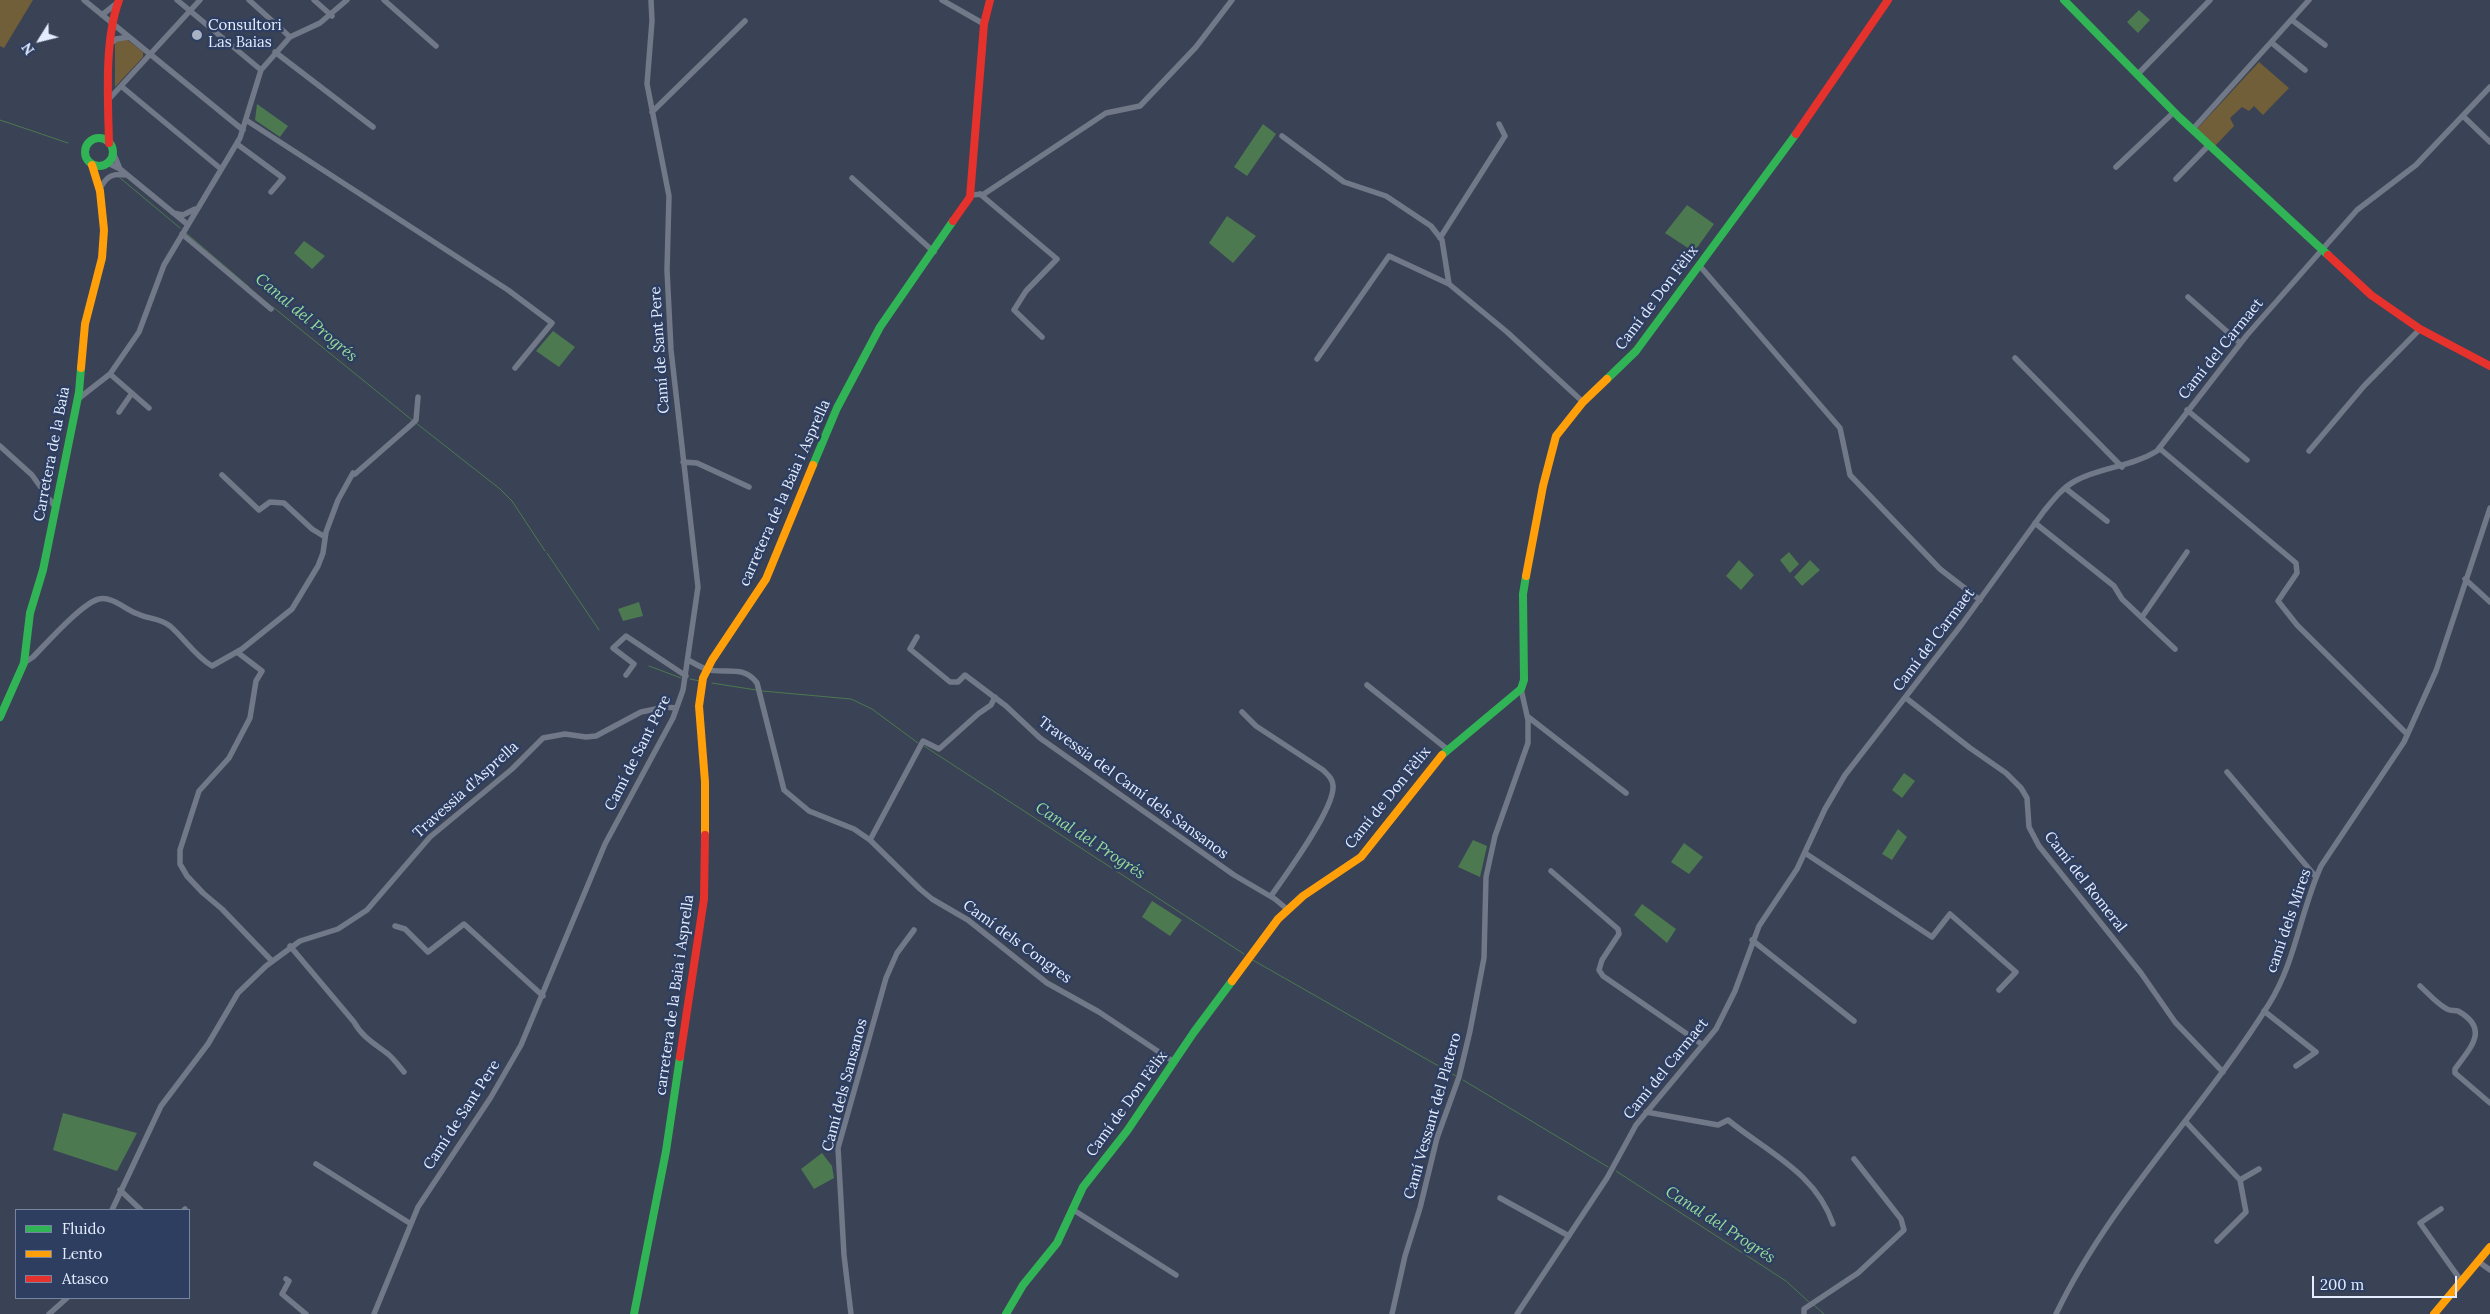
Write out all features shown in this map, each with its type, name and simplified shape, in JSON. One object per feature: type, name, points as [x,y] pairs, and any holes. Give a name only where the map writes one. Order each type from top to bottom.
[{"type":"main road","name":"carretera de la Baia i Asprella","points":[[634,1314],[666,1151],[703,908],[705,782],[699,706],[700,689],[707,670],[766,579],[845,391],[880,327],[965,207],[970,195],[984,24],[990,0]]},
{"type":"main road","name":"Camí de Don Fèlix","points":[[1006,1314],[1023,1285],[1057,1242],[1083,1187],[1128,1131],[1174,1062],[1278,919],[1303,896],[1362,856],[1421,778],[1447,749],[1479,726],[1521,689],[1524,680],[1523,594],[1543,486],[1556,436],[1583,402],[1636,351],[1805,121],[1888,0]]},
{"type":"main road","points":[[2064,0],[2192,130],[2372,295],[2420,329],[2490,366]]},
{"type":"main road","points":[[108,123],[98,138],[89,142],[86,146],[86,158],[92,165],[106,164],[113,152],[109,143],[108,123],[112,23],[118,2]]},
{"type":"main road","points":[[98,138],[109,143]]},
{"type":"main road","name":"Carretera de la Baia","points":[[0,717],[24,663],[30,613],[43,570],[78,399],[85,324],[102,258],[104,230],[100,178],[106,164]]},
{"type":"main road","name":"Carretera de la Baia","points":[[92,165],[101,189]]},
{"type":"main road","points":[[2434,1314],[2490,1247]]},
{"type":"street","points":[[84,0],[243,130]]},
{"type":"street","points":[[177,0],[261,70]]},
{"type":"street","points":[[109,99],[200,0]]},
{"type":"street","points":[[249,0],[290,37]]},
{"type":"street","points":[[314,0],[332,16]]},
{"type":"street","points":[[78,399],[110,374],[139,332],[164,265],[197,207],[237,144],[261,70],[290,37],[332,16],[347,0]]},
{"type":"street","points":[[384,0],[436,46]]},
{"type":"street","name":"Camí de Sant Pere","points":[[374,1314],[411,1224],[428,1191],[508,1069],[543,996],[606,844],[676,708],[686,676],[698,586],[697,561],[683,462],[671,350],[667,270],[669,196],[648,84],[652,21],[651,0]]},
{"type":"street","points":[[942,0],[984,24]]},
{"type":"street","points":[[970,195],[980,194],[1010,178],[1106,112],[1140,106],[1196,47],[1232,0]]},
{"type":"street","points":[[2138,74],[2210,0]]},
{"type":"street","points":[[2192,130],[2309,0]]},
{"type":"street","points":[[102,14],[118,2]]},
{"type":"street","points":[[2292,20],[2326,45]]},
{"type":"street","points":[[652,112],[746,21]]},
{"type":"street","points":[[112,43],[116,39],[129,37]]},
{"type":"street","points":[[2272,43],[2305,70]]},
{"type":"street","points":[[275,52],[373,127]]},
{"type":"street","points":[[121,86],[221,169]]},
{"type":"street","name":"Camí del Carmaet","points":[[1517,1314],[1607,1178],[1636,1125],[1703,1045],[1720,1021],[1736,991],[1752,940],[1766,913],[1797,869],[1825,809],[1845,775],[1980,600],[2035,523],[2065,488],[2089,476],[2138,462],[2159,448],[2240,343],[2357,210],[2416,165],[2490,87]]},
{"type":"street","points":[[2116,167],[2174,112]]},
{"type":"street","points":[[2463,116],[2490,142]]},
{"type":"street","points":[[246,120],[508,290],[552,323],[514,368]]},
{"type":"street","points":[[1440,238],[1505,136],[1498,124]]},
{"type":"street","points":[[1282,136],[1344,182],[1386,196],[1420,216],[1440,238],[1448,284]]},
{"type":"street","points":[[237,144],[283,178],[272,192]]},
{"type":"street","points":[[2176,179],[2208,145]]},
{"type":"street","points":[[113,152],[120,169]]},
{"type":"street","points":[[106,164],[120,169],[171,212],[188,222]]},
{"type":"street","points":[[101,189],[109,177],[117,174],[127,175]]},
{"type":"street","points":[[852,178],[934,252]]},
{"type":"street","points":[[980,194],[1057,258],[1026,291],[1014,310],[1042,337]]},
{"type":"street","points":[[171,212],[183,215],[197,207]]},
{"type":"street","points":[[182,234],[271,310]]},
{"type":"street","points":[[1317,359],[1389,256],[1448,284],[1507,332],[1583,402]]},
{"type":"street","points":[[1699,265],[1840,428],[1850,474],[1940,569],[1980,600]]},
{"type":"street","points":[[2188,297],[2240,343]]},
{"type":"street","points":[[2309,451],[2364,386],[2420,329]]},
{"type":"street","points":[[2015,358],[2122,467]]},
{"type":"street","points":[[110,374],[149,408]]},
{"type":"street","points":[[119,412],[132,393]]},
{"type":"street","points":[[24,663],[33,657],[86,606],[99,599],[110,600],[139,615],[159,620],[169,626],[201,660],[212,666],[238,652],[292,609],[318,566],[323,553],[325,537],[338,500],[354,473],[416,420],[418,397]]},
{"type":"street","points":[[2187,410],[2247,460]]},
{"type":"street","points":[[0,446],[32,475],[55,507]]},
{"type":"street","points":[[2159,448],[2296,563],[2297,573],[2278,601],[2297,625],[2407,734]]},
{"type":"street","points":[[683,462],[697,463],[749,487]]},
{"type":"street","points":[[222,476],[259,510],[270,502],[284,502],[312,529],[325,537]]},
{"type":"street","points":[[2065,488],[2107,521]]},
{"type":"street","name":"camí dels Mires","points":[[2056,1314],[2090,1254],[2136,1187],[2223,1072],[2264,1011],[2286,974],[2316,877],[2327,855],[2407,734],[2436,671],[2490,508]]},
{"type":"street","points":[[2035,523],[2114,586],[2122,599],[2175,649]]},
{"type":"street","points":[[2142,617],[2187,552]]},
{"type":"street","points":[[2465,579],[2490,602]]},
{"type":"street","points":[[626,675],[634,664],[613,648],[626,636],[686,676]]},
{"type":"street","name":"Travessia del Camí dels Sansanos","points":[[917,637],[910,649],[950,682],[958,682],[965,675],[994,697],[1040,738],[1234,875],[1270,896],[1288,910]]},
{"type":"street","points":[[238,652],[262,671],[256,681],[250,718],[229,758],[200,791],[180,850],[180,864],[187,876],[202,893],[222,909],[272,961]]},
{"type":"street","name":"Camí dels Congres","points":[[688,660],[707,670],[736,670],[752,675],[757,683],[784,790],[809,810],[854,829],[870,840],[932,899],[968,920],[1046,983],[1099,1012],[1174,1062]]},
{"type":"street","points":[[1367,685],[1447,749]]},
{"type":"street","name":"Camí Vessant del Platero","points":[[1392,1314],[1405,1256],[1420,1208],[1437,1138],[1460,1077],[1470,1031],[1484,958],[1486,877],[1494,836],[1528,742],[1527,716],[1521,689]]},
{"type":"street","points":[[870,840],[923,741],[939,749],[978,714],[991,705],[994,697]]},
{"type":"street","name":"Camí del Romeral","points":[[1906,698],[1940,726],[2006,773],[2021,788],[2027,798],[2030,827],[2039,846],[2141,973],[2175,1022],[2223,1072]]},
{"type":"street","name":"Travessia d'Asprella","points":[[112,1209],[161,1106],[208,1044],[238,993],[272,961],[290,946],[338,929],[367,910],[430,836],[512,769],[543,738],[565,734],[586,737],[596,736],[641,712],[665,707],[676,708]]},
{"type":"street","points":[[1242,712],[1256,726],[1323,770],[1331,778],[1334,788],[1312,835],[1270,896]]},
{"type":"street","points":[[1527,716],[1626,793]]},
{"type":"street","points":[[2227,772],[2316,877]]},
{"type":"street","points":[[1806,853],[1932,937],[1950,914],[2016,972],[1999,990]]},
{"type":"street","points":[[1551,871],[1618,929],[1619,934],[1602,960],[1599,970],[1603,976],[1703,1045]]},
{"type":"street","points":[[395,926],[405,929],[428,952],[464,924],[543,996]]},
{"type":"street","name":"Camí dels Sansanos","points":[[851,1314],[844,1254],[838,1148],[886,978],[897,953],[914,930]]},
{"type":"street","points":[[1752,940],[1854,1021]]},
{"type":"street","points":[[290,946],[358,1029],[404,1072]]},
{"type":"street","points":[[2420,986],[2448,1010],[2457,1011],[2476,1025],[2479,1032],[2477,1039],[2455,1069],[2455,1073],[2490,1103]]},
{"type":"street","points":[[2264,1011],[2316,1052],[2296,1066]]},
{"type":"street","points":[[1646,1112],[1718,1125],[1728,1120],[1799,1173],[1826,1206],[1832,1224]]},
{"type":"street","points":[[2186,1122],[2240,1180],[2246,1212],[2217,1241]]},
{"type":"street","points":[[1804,1314],[1804,1309],[1812,1302],[1858,1273],[1904,1230],[1901,1220],[1854,1159]]},
{"type":"street","points":[[316,1164],[411,1224]]},
{"type":"street","points":[[2240,1180],[2259,1169]]},
{"type":"street","points":[[120,1190],[140,1209]]},
{"type":"street","points":[[1500,1198],[1569,1236]]},
{"type":"street","points":[[1072,1209],[1176,1275]]},
{"type":"street","points":[[2441,1209],[2420,1223],[2462,1282]]},
{"type":"street","points":[[2479,1262],[2490,1270]]},
{"type":"street","points":[[286,1278],[289,1281],[282,1294],[306,1314]]},
{"type":"street","points":[[49,1314],[66,1299]]},
{"type":"shaded area","points":[[0,0],[33,0],[4,48],[0,46]]},
{"type":"shaded area","points":[[2139,10],[2150,20],[2138,33],[2127,22]]},
{"type":"shaded area","points":[[125,38],[143,52],[143,57],[115,87],[115,42]]},
{"type":"shaded area","points":[[2259,62],[2289,88],[2263,115],[2254,106],[2249,111],[2242,107],[2230,118],[2234,126],[2215,146],[2196,130]]},
{"type":"shaded area","points":[[257,104],[288,126],[280,137],[255,120]]},
{"type":"shaded area","points":[[1263,124],[1276,134],[1247,176],[1234,167]]},
{"type":"shaded area","points":[[1687,205],[1714,224],[1694,252],[1665,233]]},
{"type":"shaded area","points":[[1227,216],[1256,236],[1233,263],[1209,243]]},
{"type":"shaded area","points":[[304,241],[325,256],[312,269],[294,253]]},
{"type":"shaded area","points":[[553,331],[575,347],[559,367],[536,351]]},
{"type":"shaded area","points":[[1789,552],[1799,564],[1790,573],[1780,560]]},
{"type":"shaded area","points":[[1739,560],[1754,575],[1741,590],[1726,576]]},
{"type":"shaded area","points":[[1810,560],[1820,570],[1802,586],[1794,577]]},
{"type":"shaded area","points":[[639,602],[643,616],[623,621],[618,609]]},
{"type":"shaded area","points":[[1904,773],[1915,781],[1902,798],[1892,790]]},
{"type":"shaded area","points":[[1898,829],[1907,837],[1892,860],[1882,854]]},
{"type":"shaded area","points":[[1473,840],[1487,846],[1480,877],[1458,867]]},
{"type":"shaded area","points":[[1684,843],[1703,857],[1689,874],[1671,862]]},
{"type":"shaded area","points":[[1152,901],[1182,920],[1170,936],[1142,917]]},
{"type":"shaded area","points":[[1642,904],[1676,929],[1667,943],[1634,915]]},
{"type":"shaded area","points":[[63,1113],[137,1133],[117,1171],[53,1150]]},
{"type":"shaded area","points":[[822,1153],[832,1166],[834,1178],[814,1189],[801,1169]]},
{"type":"waterway","points":[[0,120],[68,143]]},
{"type":"waterway","points":[[119,177],[180,228]]},
{"type":"waterway","name":"Canal del Progrés","points":[[186,233],[249,287]]},
{"type":"waterway","name":"Canal del Progrés","points":[[273,307],[412,420]]},
{"type":"waterway","name":"Canal del Progrés","points":[[416,423],[500,489],[512,501],[545,551]]},
{"type":"waterway","name":"Canal del Progrés","points":[[547,553],[599,630]]},
{"type":"waterway","name":"Canal del Progrés","points":[[649,666],[681,678]]},
{"type":"waterway","name":"Canal del Progrés","points":[[690,679],[700,681]]},
{"type":"waterway","name":"Canal del Progrés","points":[[712,683],[756,690]]},
{"type":"waterway","name":"Canal del Progrés","points":[[762,691],[851,699],[872,709],[918,743]]},
{"type":"waterway","name":"Canal del Progrés","points":[[924,746],[1244,954]]},
{"type":"waterway","name":"Canal del Progrés","points":[[1251,959],[1456,1076]]},
{"type":"waterway","name":"Canal del Progrés","points":[[1463,1080],[1608,1167]]},
{"type":"waterway","name":"Canal del Progrés","points":[[1616,1171],[1786,1281],[1809,1302]]},
{"type":"waterway","name":"Canal del Progrés","points":[[1814,1305],[1824,1314]]},
{"type":"traffic: fast","points":[[2064,0],[2179,117],[2328,255]]},
{"type":"traffic: fast","points":[[1607,379],[1636,351],[1796,134]]},
{"type":"traffic: fast","points":[[99,138],[109,142],[113,152],[109,162],[99,166],[89,162],[85,152],[89,142],[99,138]]},
{"type":"traffic: fast","points":[[813,465],[837,408],[880,327],[953,221]]},
{"type":"traffic: fast","points":[[0,717],[24,663],[30,613],[43,570],[79,392],[81,368]]},
{"type":"traffic: fast","points":[[1442,755],[1521,689],[1524,680],[1523,594],[1526,576]]},
{"type":"traffic: fast","points":[[1006,1314],[1023,1285],[1057,1243],[1083,1187],[1127,1131],[1194,1032],[1232,981]]},
{"type":"traffic: fast","points":[[634,1314],[666,1151],[680,1057]]},
{"type":"traffic: slow","points":[[81,368],[85,324],[102,258],[104,230],[100,191],[92,165]]},
{"type":"traffic: slow","points":[[1526,576],[1543,486],[1556,436],[1583,402],[1607,379]]},
{"type":"traffic: slow","points":[[705,835],[705,782],[699,706],[703,678],[712,660],[766,579],[813,465]]},
{"type":"traffic: slow","points":[[1232,981],[1278,919],[1303,896],[1361,857],[1442,755]]},
{"type":"traffic: slow","points":[[2434,1314],[2490,1247]]},
{"type":"traffic: jam","points":[[109,143],[109,51],[114,16],[119,0]]},
{"type":"traffic: jam","points":[[953,221],[970,197],[984,24],[990,0]]},
{"type":"traffic: jam","points":[[1796,134],[1888,0]]},
{"type":"traffic: jam","points":[[2328,255],[2371,295],[2420,329],[2490,366]]},
{"type":"traffic: jam","points":[[680,1057],[704,899],[705,835]]},
{"type":"place","name":"Consultori Las Baias","points":[[197,35]]}]
